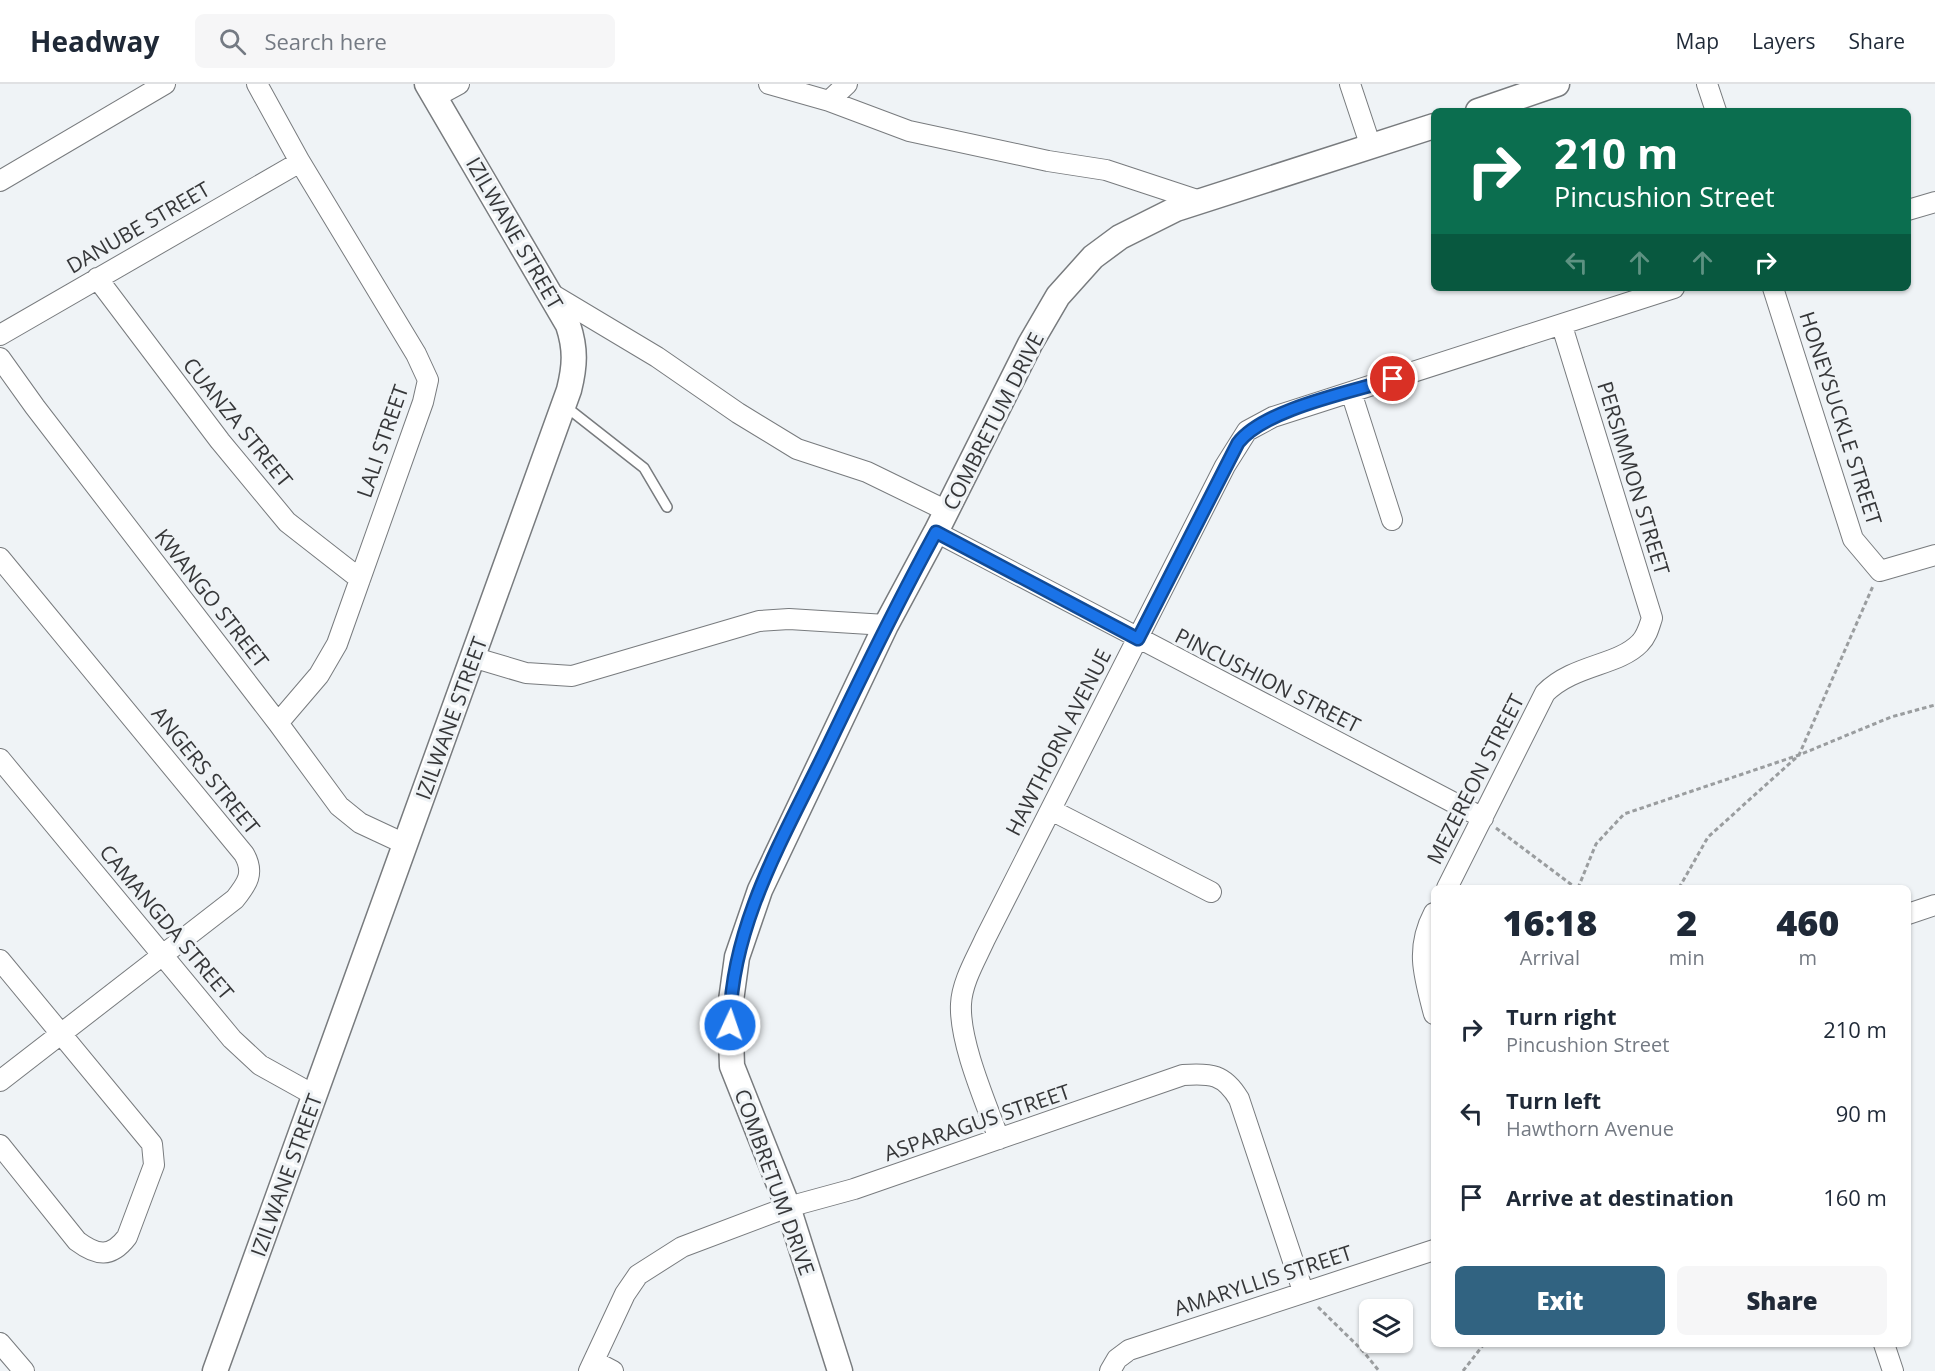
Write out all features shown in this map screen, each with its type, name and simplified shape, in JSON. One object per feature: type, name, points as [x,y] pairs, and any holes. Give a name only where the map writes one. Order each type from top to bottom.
[{"type":"street","points":[[0,181],[165,84]]},
{"type":"street","name":"LALI STREET","points":[[257,84],[300,162],[416,354],[428,380],[360,579],[328,661],[278,723]]},
{"type":"street","points":[[431,91],[459,84]]},
{"type":"street","points":[[769,84],[829,100],[909,131],[1048,161],[1106,170],[1200,201]]},
{"type":"street","points":[[829,100],[848,84]]},
{"type":"street","points":[[1350,84],[1371,147]]},
{"type":"street","points":[[1487,108],[1557,84]]},
{"type":"street","points":[[1707,84],[1715,108]]},
{"type":"street","name":"IZILWANE STREET","points":[[215,1371],[564,405],[576,363],[574,344],[568,325],[431,91]]},
{"type":"street","name":"COMBRETUM DRIVE","points":[[840,1371],[788,1207],[732,1066],[730,1008],[737,957],[760,890],[886,625],[947,511],[1030,344],[1058,296],[1093,257],[1120,237],[1167,213],[1431,127]]},
{"type":"street","name":"DANUBE STREET","points":[[0,335],[300,162]]},
{"type":"street","points":[[1911,209],[1935,201]]},
{"type":"street","name":"CUANZA STREET","points":[[97,278],[220,441],[287,522],[360,579]]},
{"type":"street","name":"HAWTHORN AVENUE","points":[[999,1139],[974,1067],[961,1005],[964,989],[985,939],[1238,443],[1247,431],[1273,417],[1665,291]]},
{"type":"street","name":"HONEYSUCKLE STREET","points":[[1774,291],[1853,539],[1880,570]]},
{"type":"street","points":[[550,293],[610,332],[657,357],[738,413],[797,449],[867,472],[947,511]]},
{"type":"street","name":"PERSIMMON STREET","points":[[1562,326],[1652,618],[1648,632],[1641,643]]},
{"type":"street","name":"KWANGO STREET","points":[[0,358],[30,401],[278,723],[339,806],[360,823],[405,844]]},
{"type":"street","points":[[1351,392],[1392,520]]},
{"type":"street","name":"PINCUSHION STREET","points":[[936,532],[1483,818]]},
{"type":"street","points":[[1880,570],[1935,555]]},
{"type":"street","name":"ANGERS STREET","points":[[0,558],[250,864],[247,883],[235,899],[0,1081]]},
{"type":"street","points":[[472,657],[526,673],[572,676],[759,621],[886,625]]},
{"type":"street","name":"MEZEREON STREET","points":[[1449,885],[1545,693],[1557,681],[1573,672],[1631,650],[1641,643]]},
{"type":"street","name":"CAMANGDA STREET","points":[[0,759],[247,1055],[260,1065],[314,1095]]},
{"type":"street","points":[[1051,810],[1211,892]]},
{"type":"street","points":[[1911,913],[1935,905]]},
{"type":"street","points":[[1431,919],[1424,932],[1421,958],[1431,1001]]},
{"type":"street","points":[[0,960],[152,1144],[154,1165],[128,1237],[111,1252],[102,1254],[91,1251],[77,1241],[0,1145]]},
{"type":"street","name":"ASPARAGUS STREET","points":[[591,1366],[625,1294],[638,1275],[682,1247],[788,1207],[854,1189],[1184,1075],[1200,1074],[1224,1080],[1239,1099],[1303,1291]]},
{"type":"street","name":"AMARYLLIS STREET","points":[[1111,1368],[1129,1350],[1303,1291],[1431,1251]]},
{"type":"street","points":[[0,1343],[24,1371]]},
{"type":"street","points":[[1885,1347],[1893,1371]]},
{"type":"street","points":[[591,1366],[613,1371]]},
{"type":"lane","points":[[564,405],[644,468],[667,507]]},
{"type":"path","points":[[1681,885],[1708,837],[1799,755],[1880,570]]},
{"type":"path","points":[[1578,885],[1596,844],[1624,814],[1799,755],[1891,717],[1935,705]]},
{"type":"path","points":[[1483,818],[1573,885]]},
{"type":"path","points":[[1303,1291],[1363,1351],[1379,1371]]},
{"type":"path","points":[[1463,1371],[1482,1347]]},
{"type":"route","points":[[730,1025],[737,957],[760,890],[886,625],[936,532],[1138,639],[1211,498],[1225,466],[1247,431],[1273,417],[1393,379]]}]
